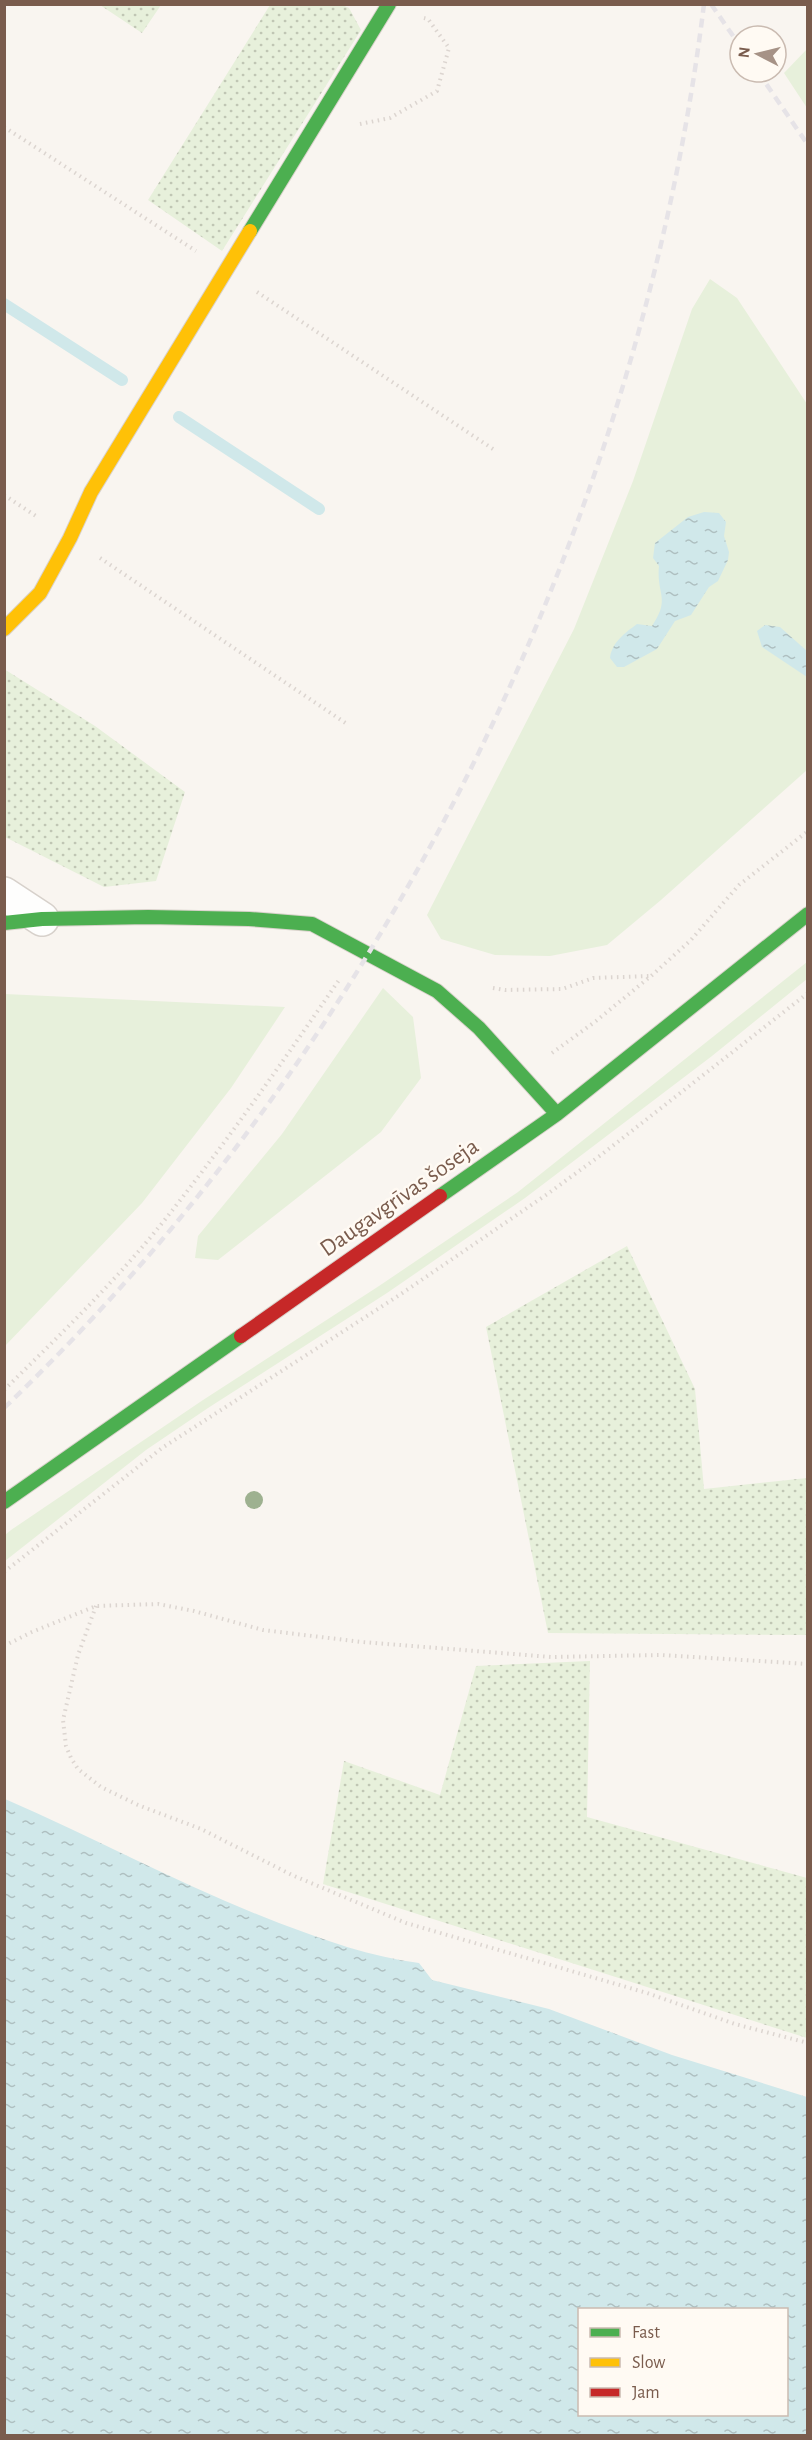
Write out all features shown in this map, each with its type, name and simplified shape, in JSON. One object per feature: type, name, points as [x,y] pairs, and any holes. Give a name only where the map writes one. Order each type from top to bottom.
[{"type":"street","points":[[4,629],[40,593],[70,538],[91,492],[389,7]]},
{"type":"street","points":[[4,894],[42,919]]},
{"type":"street","name":"Daugavgrīvas šoseja","points":[[4,1502],[557,1114],[807,914]]},
{"type":"street","points":[[4,923],[42,919],[148,917],[249,919],[312,924],[437,991],[479,1028],[557,1114]]},
{"type":"path","points":[[312,133],[390,118],[437,91],[449,48],[428,19],[389,7]]},
{"type":"path","points":[[4,495],[346,724]]},
{"type":"path","points":[[523,1075],[596,1022],[651,976],[690,941],[739,885],[807,831]]},
{"type":"path","points":[[4,1390],[108,1285],[167,1217],[280,1064],[360,949]]},
{"type":"path","points":[[437,991],[464,983],[505,990],[562,988],[593,978],[651,976]]},
{"type":"path","points":[[4,1572],[162,1448],[398,1296],[546,1195],[610,1148],[807,993]]},
{"type":"path","points":[[4,1646],[96,1606],[158,1604],[194,1611],[263,1630],[362,1642],[551,1657],[661,1655],[807,1664]]},
{"type":"path","points":[[96,1606],[78,1655],[63,1727],[66,1746],[71,1758],[78,1769],[101,1787],[138,1805],[201,1829],[291,1875],[406,1923],[647,1993],[735,2024],[807,2043]]},
{"type":"green space","points":[[100,5],[161,5],[142,33]]},
{"type":"green space","points":[[270,5],[342,5],[349,8],[361,30],[222,251],[148,200]]},
{"type":"green space","points":[[807,49],[807,108],[788,79],[788,69]]},
{"type":"green space","points":[[710,279],[737,298],[807,404],[807,770],[607,945],[550,956],[495,955],[441,939],[427,915],[574,629],[633,481],[692,309]]},
{"type":"green space","points":[[4,669],[95,726],[185,792],[156,881],[104,887],[5,837]]},
{"type":"green space","points":[[807,962],[807,979],[712,1056],[525,1198],[387,1293],[146,1450],[5,1561],[5,1535],[11,1530],[518,1192]]},
{"type":"green space","points":[[383,988],[413,1017],[421,1078],[381,1132],[218,1260],[195,1258],[198,1236],[282,1134]]},
{"type":"green space","points":[[5,994],[285,1007],[231,1088],[142,1203],[5,1346]]},
{"type":"green space","points":[[627,1246],[695,1389],[704,1489],[807,1478],[807,1635],[548,1633],[486,1327]]},
{"type":"green space","points":[[590,1661],[587,1817],[807,1878],[807,2038],[323,1884],[344,1761],[440,1795],[476,1666]]},
{"type":"water","points":[[704,512],[719,513],[726,522],[724,536],[729,552],[728,560],[718,581],[709,587],[691,615],[675,621],[657,649],[624,667],[617,667],[610,658],[616,643],[637,624],[652,626],[661,609],[659,566],[653,558],[655,543],[688,517]]},
{"type":"water","points":[[765,625],[780,627],[807,651],[807,677],[762,647],[757,631]]},
{"type":"water","points":[[5,1799],[209,1894],[279,1923],[365,1952],[419,1963],[432,1980],[549,2009],[672,2055],[807,2097],[807,2435],[5,2435]]},
{"type":"waterway","points":[[4,304],[122,380]]},
{"type":"waterway","points":[[179,417],[319,509]]},
{"type":"railway","points":[[4,1408],[141,1265],[265,1109],[376,942],[472,765],[555,581],[621,392],[671,199],[704,4]]},
{"type":"railway","points":[[711,4],[728,29]]},
{"type":"railway","points":[[766,84],[808,145]]},
{"type":"traffic: fast","points":[[250,231],[389,4]]},
{"type":"traffic: fast","points":[[440,1196],[557,1114],[808,914]]},
{"type":"traffic: fast","points":[[4,923],[42,919],[148,917],[249,919],[312,924],[437,991],[479,1028],[557,1114]]},
{"type":"traffic: fast","points":[[4,1502],[241,1336]]},
{"type":"traffic: slow","points":[[4,629],[40,593],[70,538],[91,492],[250,231]]},
{"type":"traffic: jam","points":[[241,1336],[440,1196]]}]
